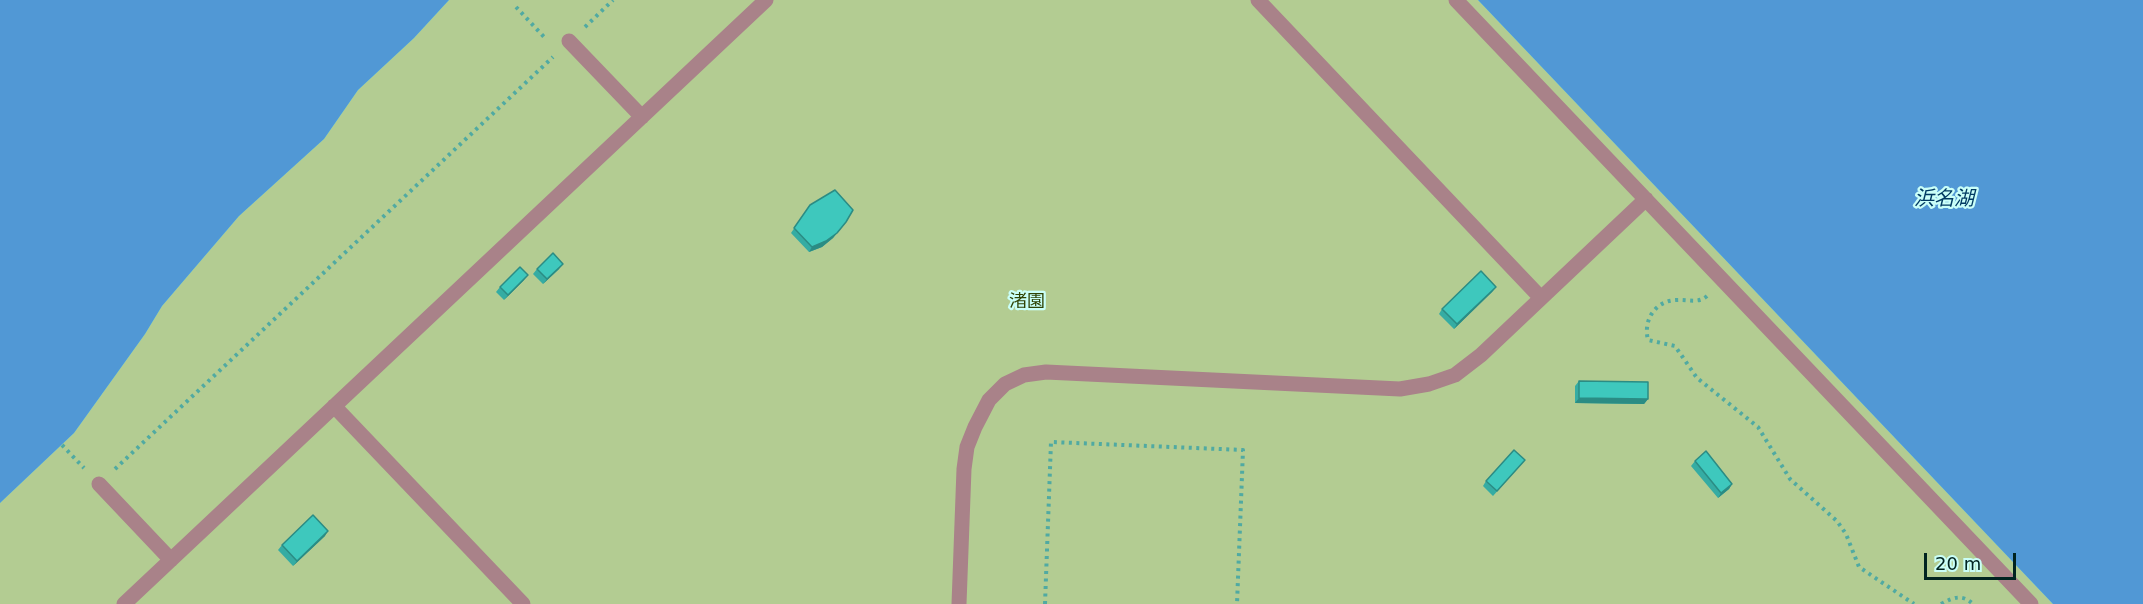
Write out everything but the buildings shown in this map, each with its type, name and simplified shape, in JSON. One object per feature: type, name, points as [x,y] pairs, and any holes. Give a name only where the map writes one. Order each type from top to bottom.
[{"type":"lane","points":[[124,604],[766,0]]},
{"type":"lane","points":[[1258,0],[1541,298]]},
{"type":"lane","points":[[1456,0],[2031,604]]},
{"type":"lane","points":[[569,41],[642,117]]},
{"type":"lane","points":[[958,604],[963,469],[967,447],[989,400],[1005,384],[1024,375],[1046,372],[1400,389],[1429,384],[1455,375],[1481,355],[1646,199]]},
{"type":"lane","points":[[334,406],[523,604]]},
{"type":"lane","points":[[99,484],[171,560]]},
{"type":"path","points":[[99,484],[614,0]]},
{"type":"path","points":[[516,7],[531,23]]},
{"type":"path","points":[[1723,281],[1700,301],[1673,300],[1654,309],[1647,321],[1648,339],[1675,346],[1697,378],[1758,427],[1790,479],[1842,527],[1860,567],[1914,604]]},
{"type":"path","points":[[1045,604],[1051,442],[1243,450],[1237,604]]},
{"type":"path","points":[[62,445],[77,461]]},
{"type":"path","points":[[1941,604],[1952,598],[1961,597],[1974,604]]},
{"type":"green space","name":"渚園","points":[[449,0],[1478,0],[2053,604],[0,604],[0,503],[74,433],[145,334],[162,306],[239,216],[324,139],[358,90],[414,38]]},
{"type":"water","points":[[0,0],[449,0],[414,38],[358,90],[324,139],[239,216],[162,306],[145,334],[74,433],[0,503]]},
{"type":"water","name":"浜名湖","points":[[1478,0],[2143,0],[2143,604],[2053,604]]}]
